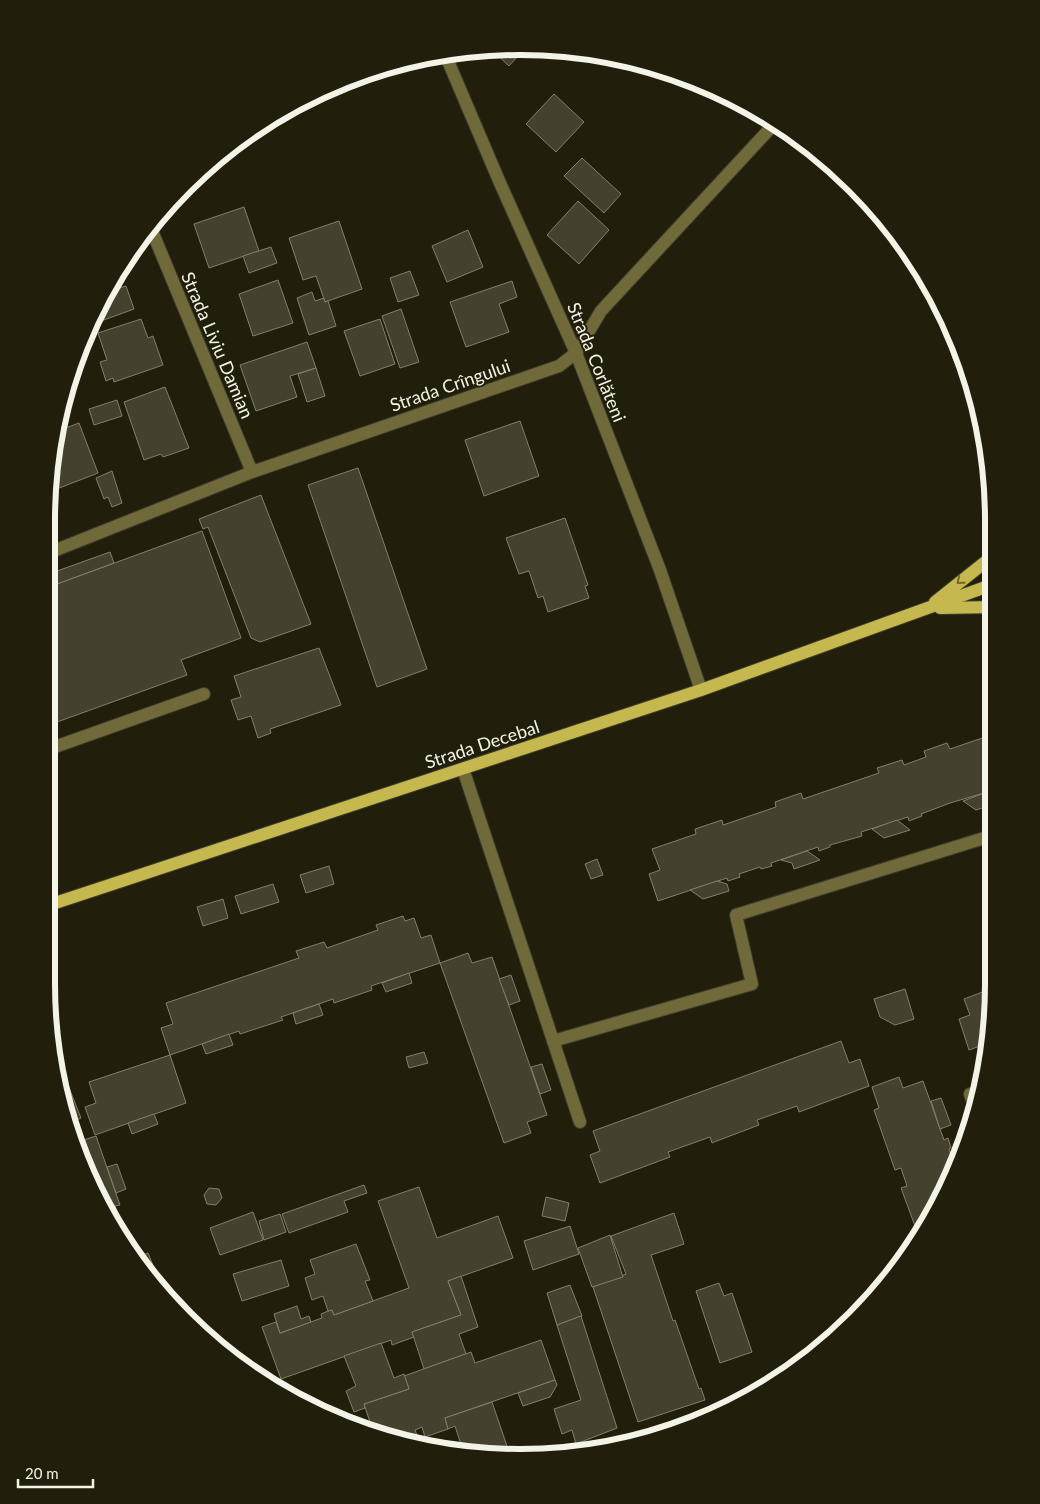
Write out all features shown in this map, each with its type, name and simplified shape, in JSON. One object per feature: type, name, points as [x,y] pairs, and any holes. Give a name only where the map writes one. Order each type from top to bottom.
[{"type":"main road","name":"Strada Decebal","points":[[927,608],[985,562]]},
{"type":"main road","name":"Strada Decebal","points":[[55,903],[701,690],[985,587]]},
{"type":"main road","name":"Strada Decebal","points":[[927,608],[985,607]]},
{"type":"street","name":"Strada Corlăteni","points":[[449,61],[500,184],[576,353],[660,570],[701,690]]},
{"type":"street","name":"Strada Crîngului","points":[[55,550],[252,472],[559,366],[576,353],[600,311],[770,128]]},
{"type":"street","name":"Strada Liviu Damian","points":[[153,234],[252,472]]},
{"type":"street","points":[[55,747],[204,694]]},
{"type":"street","points":[[463,769],[580,1122]]},
{"type":"street","points":[[553,1041],[752,984],[736,915],[985,838]]},
{"type":"building","points":[[519,55],[509,66],[498,56]]},
{"type":"building","points":[[554,94],[584,122],[556,152],[526,124]]},
{"type":"building","points":[[582,158],[621,194],[604,213],[564,176]]},
{"type":"building","points":[[578,201],[609,230],[579,264],[547,235]]},
{"type":"building","points":[[244,207],[259,251],[209,268],[194,224]]},
{"type":"building","points":[[339,221],[362,289],[325,302],[316,276],[303,280],[289,238]]},
{"type":"building","points":[[468,230],[483,267],[447,282],[432,246]]},
{"type":"building","points":[[271,247],[277,263],[249,273],[243,256]]},
{"type":"building","points":[[410,271],[419,295],[398,302],[390,278]]},
{"type":"building","points":[[278,280],[293,323],[253,336],[239,294]]},
{"type":"building","points":[[512,281],[517,297],[499,304],[509,332],[466,347],[450,302]]},
{"type":"building","points":[[118,285],[119,288],[126,286],[134,309],[99,322]]},
{"type":"building","points":[[312,292],[315,301],[324,298],[325,302],[328,301],[336,326],[309,335],[297,298]]},
{"type":"building","points":[[401,309],[419,362],[400,368],[382,316]]},
{"type":"building","points":[[141,319],[148,338],[153,336],[163,365],[114,382],[113,378],[106,381],[100,362],[107,360],[98,333]]},
{"type":"building","points":[[380,319],[395,364],[360,376],[344,331]]},
{"type":"building","points":[[940,321],[950,342],[956,360],[954,361]]},
{"type":"building","points":[[307,342],[316,368],[290,376],[297,397],[256,411],[240,365]]},
{"type":"building","points":[[316,368],[325,396],[307,402],[298,374]]},
{"type":"building","points":[[964,385],[972,411],[963,386]]},
{"type":"building","points":[[165,387],[189,448],[163,457],[161,454],[144,460],[124,402]]},
{"type":"building","points":[[117,400],[122,416],[94,425],[89,409]]},
{"type":"building","points":[[520,421],[539,476],[484,496],[465,440]]},
{"type":"building","points":[[79,423],[98,473],[56,489],[59,459],[64,429]]},
{"type":"building","points":[[358,468],[427,669],[377,687],[308,485]]},
{"type":"building","points":[[112,471],[122,503],[112,507],[108,497],[104,499],[96,478]]},
{"type":"building","points":[[261,495],[311,624],[260,642],[251,638],[208,527],[203,529],[199,519]]},
{"type":"building","points":[[565,518],[588,585],[585,586],[589,598],[548,612],[543,596],[538,598],[529,571],[519,574],[506,538]]},
{"type":"building","points":[[202,531],[241,638],[181,660],[187,675],[55,723],[55,585]]},
{"type":"building","points":[[110,552],[114,563],[55,585],[55,572]]},
{"type":"building","points":[[319,648],[341,705],[270,729],[271,733],[258,738],[251,716],[238,720],[231,700],[241,697],[234,676]]},
{"type":"building","points":[[985,737],[985,793],[950,803],[921,814],[922,816],[909,821],[908,817],[861,832],[862,836],[830,845],[830,847],[819,851],[818,847],[771,863],[772,866],[761,869],[760,867],[739,874],[740,877],[728,881],[727,878],[658,901],[649,874],[660,870],[652,849],[696,834],[695,829],[722,820],[723,825],[776,807],[775,802],[801,793],[803,799],[879,773],[877,768],[902,760],[904,765],[926,757],[924,751],[947,743],[950,749]]},
{"type":"building","points":[[985,793],[985,807],[976,810],[963,801]]},
{"type":"building","points":[[897,820],[910,830],[884,838],[872,829]]},
{"type":"building","points":[[807,851],[820,860],[794,869],[792,863],[781,860]]},
{"type":"building","points":[[597,859],[603,875],[591,879],[585,864]]},
{"type":"building","points":[[329,866],[334,884],[306,893],[300,875]]},
{"type":"building","points":[[717,881],[727,884],[729,891],[703,899],[690,890]]},
{"type":"building","points":[[273,884],[279,902],[241,914],[235,896]]},
{"type":"building","points":[[223,899],[228,918],[203,926],[197,907]]},
{"type":"building","points":[[403,916],[405,921],[414,918],[421,938],[431,935],[440,963],[371,986],[372,990],[334,1003],[333,999],[281,1017],[283,1020],[240,1034],[239,1031],[170,1055],[161,1028],[173,1024],[166,1003],[299,958],[296,951],[324,942],[327,948],[378,930],[376,925]]},
{"type":"building","points":[[468,953],[472,963],[492,957],[547,1115],[527,1122],[531,1133],[504,1143],[440,963]]},
{"type":"building","points":[[409,973],[412,983],[386,992],[382,983]]},
{"type":"building","points":[[511,975],[520,1001],[509,1005],[499,979]]},
{"type":"building","points":[[905,989],[914,1019],[895,1025],[880,1017],[874,999]]},
{"type":"building","points":[[985,991],[981,1046],[969,1050],[959,1019],[970,1015],[964,999]]},
{"type":"building","points":[[319,1004],[323,1015],[296,1024],[293,1013]]},
{"type":"building","points":[[229,1034],[233,1045],[206,1054],[202,1044]]},
{"type":"building","points":[[841,1041],[849,1063],[860,1059],[869,1086],[799,1112],[797,1106],[757,1120],[759,1125],[712,1143],[710,1137],[668,1152],[670,1157],[600,1183],[590,1155],[600,1151],[593,1131]]},
{"type":"building","points":[[424,1052],[428,1063],[409,1068],[406,1057]]},
{"type":"building","points":[[170,1055],[186,1103],[95,1135],[85,1107],[96,1103],[89,1082]]},
{"type":"building","points":[[542,1064],[551,1090],[540,1094],[531,1067]]},
{"type":"building","points":[[64,1075],[81,1118],[76,1120]]},
{"type":"building","points":[[899,1077],[903,1088],[923,1081],[944,1140],[948,1138],[952,1157],[950,1162],[923,1217],[915,1226],[901,1188],[907,1186],[901,1168],[895,1170],[874,1110],[879,1108],[872,1087]]},
{"type":"building","points":[[941,1098],[951,1125],[940,1129],[931,1101]]},
{"type":"building","points":[[154,1114],[158,1124],[132,1134],[128,1123]]},
{"type":"building","points":[[96,1136],[120,1205],[115,1206],[120,1222],[103,1190],[83,1140]]},
{"type":"building","points":[[117,1164],[126,1189],[116,1193],[107,1167]]},
{"type":"building","points":[[364,1185],[367,1193],[344,1201],[348,1212],[289,1233],[282,1214]]},
{"type":"building","points":[[419,1187],[437,1238],[498,1216],[513,1258],[448,1281],[461,1315],[412,1332],[414,1337],[392,1345],[391,1340],[281,1379],[262,1327],[276,1322],[280,1333],[322,1318],[321,1314],[328,1311],[332,1310],[334,1315],[409,1288],[378,1201]]},
{"type":"building","points":[[209,1188],[219,1189],[222,1198],[216,1205],[207,1204],[204,1195]]},
{"type":"building","points":[[546,1197],[569,1203],[565,1221],[542,1216]]},
{"type":"building","points":[[253,1212],[263,1240],[220,1255],[210,1228]]},
{"type":"building","points":[[674,1213],[684,1244],[651,1255],[673,1321],[675,1320],[699,1389],[701,1388],[705,1400],[638,1422],[593,1287],[626,1274],[611,1236]]},
{"type":"building","points":[[280,1214],[286,1232],[264,1240],[259,1221]]},
{"type":"building","points":[[570,1226],[579,1254],[533,1270],[524,1241]]},
{"type":"building","points":[[610,1235],[623,1277],[592,1287],[578,1248]]},
{"type":"building","points":[[356,1244],[370,1280],[365,1281],[373,1301],[334,1315],[332,1310],[328,1311],[323,1296],[312,1300],[305,1278],[315,1274],[310,1260]]},
{"type":"building","points":[[148,1253],[156,1274],[151,1267],[143,1255]]},
{"type":"building","points":[[281,1260],[289,1286],[242,1301],[233,1274]]},
{"type":"building","points":[[461,1276],[478,1327],[459,1334],[466,1354],[424,1369],[412,1332],[461,1315],[448,1281]]},
{"type":"building","points":[[719,1283],[724,1296],[732,1293],[752,1352],[720,1363],[696,1291]]},
{"type":"building","points":[[570,1285],[582,1316],[557,1325],[547,1293]]},
{"type":"building","points":[[297,1306],[301,1319],[309,1316],[311,1322],[280,1333],[274,1314]]},
{"type":"building","points":[[581,1316],[617,1428],[576,1444],[572,1430],[562,1434],[554,1409],[581,1400],[557,1325]]},
{"type":"building","points":[[541,1340],[555,1380],[445,1418],[448,1429],[425,1437],[422,1427],[415,1430],[418,1437],[371,1424],[364,1404],[409,1389],[404,1376],[471,1352],[475,1363]]},
{"type":"building","points":[[381,1343],[394,1378],[404,1374],[409,1389],[364,1404],[365,1408],[354,1412],[346,1391],[356,1386],[344,1356]]},
{"type":"building","points":[[555,1380],[557,1385],[550,1397],[523,1406],[518,1393]]},
{"type":"building","points":[[492,1402],[508,1449],[461,1445],[455,1426],[448,1429],[445,1418]]}]
